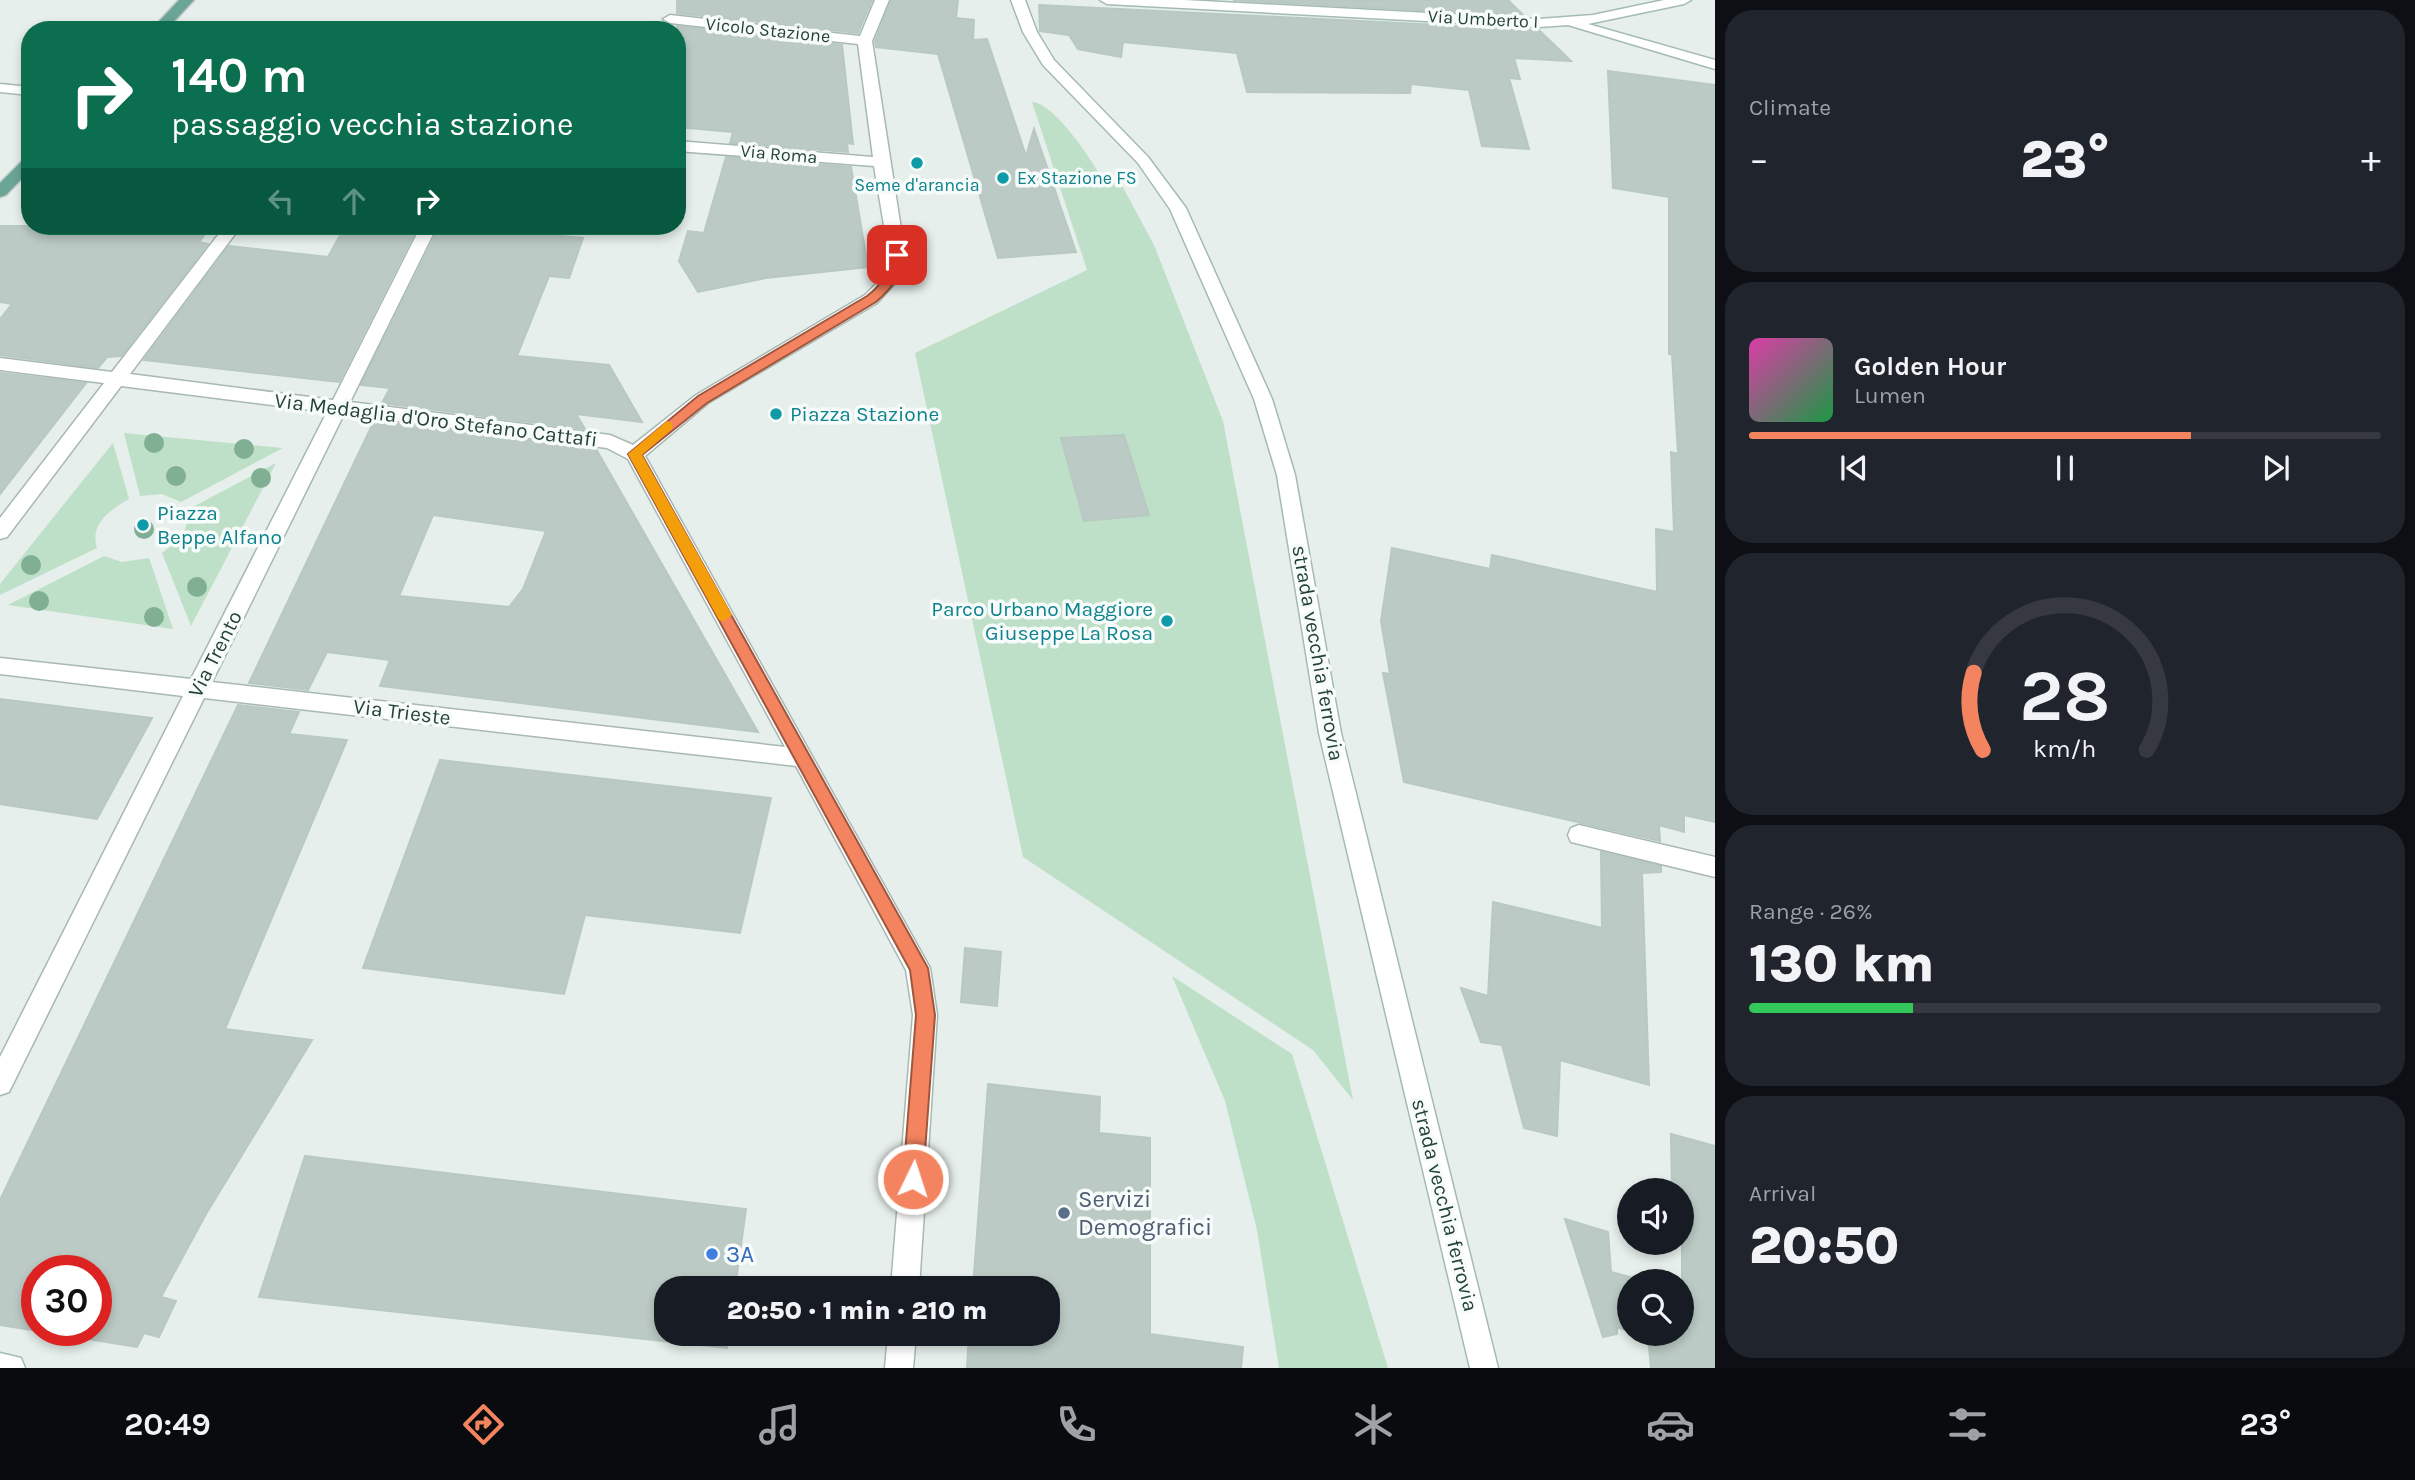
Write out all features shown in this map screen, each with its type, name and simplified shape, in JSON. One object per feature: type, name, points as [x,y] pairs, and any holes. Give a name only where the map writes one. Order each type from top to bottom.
[{"type":"main road","points":[[167,21],[187,0]]},
{"type":"main road","points":[[0,192],[21,170]]},
{"type":"street","points":[[882,0],[865,41],[897,255],[895,270],[887,286],[871,299],[702,399],[635,454],[909,947],[918,968],[925,1015],[906,1276]]},
{"type":"street","name":"Via Umberto I","points":[[1107,0],[1539,23],[1565,21]]},
{"type":"street","points":[[1565,21],[1684,0]]},
{"type":"street","name":"strada vecchia ferrovia","points":[[1019,2],[1030,32],[1048,62],[1143,160],[1178,208],[1267,412],[1286,475],[1330,733],[1484,1368]]},
{"type":"street","name":"Vicolo Stazione","points":[[670,19],[865,41]]},
{"type":"street","points":[[1565,21],[1715,65]]},
{"type":"street","points":[[0,88],[21,90]]},
{"type":"street","name":"Via Roma","points":[[686,147],[881,162]]},
{"type":"street","points":[[0,532],[226,235]]},
{"type":"street","name":"Via Trento","points":[[0,1083],[424,235]]},
{"type":"street","name":"Via Medaglia d'Oro Stefano Cattafi","points":[[0,364],[610,442],[635,454]]},
{"type":"street","name":"Via Trieste","points":[[0,666],[803,758]]},
{"type":"street","points":[[1579,835],[1715,867]]},
{"type":"street","points":[[900,1368],[901,1346]]},
{"type":"street","points":[[0,1367],[11,1368]]},
{"type":"green space","name":"Parco Urbano Maggiore Giuseppe La Rosa","points":[[1032,102],[1041,105],[1061,122],[1103,179],[1119,180],[1154,245],[1223,421],[1353,1100],[1313,1050],[1023,857],[915,353],[1087,270]]},
{"type":"green space","points":[[124,433],[283,448],[181,502],[162,494],[140,496]]},
{"type":"green space","points":[[113,443],[129,499],[103,518],[96,532],[97,548],[0,595],[0,584]]},
{"type":"green space","points":[[276,463],[191,626],[162,553],[178,540],[185,530],[187,510]]},
{"type":"green space","points":[[104,556],[122,562],[149,558],[173,629],[8,605]]},
{"type":"green space","points":[[1172,976],[1292,1054],[1388,1368],[1279,1368],[1257,1230],[1225,1101]]},
{"type":"building","points":[[677,0],[872,0],[858,33],[677,13]]},
{"type":"building","points":[[891,0],[958,0],[956,18],[974,20],[973,40],[987,39],[1026,156],[1034,129],[1076,252],[998,258],[938,54],[876,47],[875,41]]},
{"type":"building","points":[[1233,0],[1508,0],[1524,16]]},
{"type":"building","points":[[1039,5],[1539,30],[1571,61],[1514,58],[1520,79],[1509,78],[1529,149],[1482,146],[1469,90],[1411,84],[1410,93],[1247,92],[1237,53],[1123,42],[1121,57],[1078,49],[1069,35],[1040,31]]},
{"type":"building","points":[[686,27],[842,45],[853,144],[847,143],[848,152],[730,143],[733,132],[686,128]]},
{"type":"building","points":[[1608,71],[1715,85],[1715,822],[1684,815],[1684,832],[1659,825],[1660,841],[1404,782],[1383,673],[1390,674],[1381,621],[1392,548],[1490,569],[1492,555],[1657,592],[1656,529],[1674,532],[1671,452],[1678,454],[1672,354],[1669,354],[1669,197],[1613,188]]},
{"type":"building","points":[[726,157],[851,167],[868,267],[766,278],[698,292],[679,261],[688,231],[704,233]]},
{"type":"building","points":[[0,226],[21,226],[21,235],[204,235],[199,242],[208,244],[121,356],[107,357],[98,368],[0,355],[0,319],[12,304],[0,302]]},
{"type":"building","points":[[340,235],[413,235],[339,382],[144,360],[229,246],[328,257]]},
{"type":"building","points":[[436,235],[551,235],[583,238],[569,278],[549,276],[517,356],[609,365],[642,422],[576,414],[585,429],[382,403],[390,388],[361,385]]},
{"type":"building","points":[[0,373],[86,383],[0,494]]},
{"type":"building","points":[[374,421],[596,449],[758,732],[380,686],[390,660],[327,652],[308,690],[249,683]],"holes":[[[433,515],[546,531],[523,589],[509,607],[399,596]]]},
{"type":"building","points":[[1124,435],[1149,515],[1084,521],[1061,438]]},
{"type":"building","points":[[0,699],[152,718],[97,819],[0,804]]},
{"type":"building","points":[[238,705],[299,712],[289,734],[347,740],[225,1029],[312,1040],[206,1214],[161,1297],[176,1301],[159,1337],[144,1333],[137,1347],[112,1343],[112,1255],[21,1255],[21,1328],[0,1325],[0,1200]]},
{"type":"building","points":[[440,760],[771,798],[740,933],[585,915],[564,994],[363,968]]},
{"type":"building","points":[[1601,852],[1661,866],[1661,872],[1642,873],[1649,1085],[1560,1060],[1557,1136],[1524,1128],[1502,1045],[1481,1042],[1461,988],[1488,996],[1493,902],[1602,928]]},
{"type":"building","points":[[965,948],[1001,952],[997,1006],[961,1002]]},
{"type":"building","name":"Servizi Demografici","points":[[988,1084],[1100,1097],[1099,1133],[1150,1138],[1150,1334],[1243,1347],[1241,1368],[967,1368],[968,1346],[1060,1346],[1060,1276],[974,1276]]},
{"type":"building","points":[[1671,1134],[1715,1146],[1715,1368],[1651,1368],[1649,1346],[1694,1346],[1694,1269],[1682,1269],[1682,1255],[1694,1255],[1694,1178],[1672,1178]]},
{"type":"building","points":[[305,1156],[746,1209],[737,1276],[654,1276],[654,1340],[259,1297]]},
{"type":"building","points":[[1565,1219],[1608,1232],[1611,1272],[1617,1274],[1617,1334],[1603,1337]]},
{"type":"slow traffic","points":[[667,426],[635,454],[724,615]]},
{"type":"place","name":"Seme d'arancia","points":[[917,163]]},
{"type":"place","name":"Ex Stazione FS","points":[[1003,178]]},
{"type":"place","name":"Piazza Stazione","points":[[776,414]]},
{"type":"place","name":"Piazza Beppe Alfano","points":[[143,525]]},
{"type":"place","name":"Parco Urbano Maggiore Giuseppe La Rosa","points":[[1167,621]]},
{"type":"place","name":"Servizi Demografici","points":[[1064,1213]]},
{"type":"place","name":"3A","points":[[712,1254]]},
{"type":"route","points":[[897,255],[895,270],[887,286],[871,299],[702,399],[635,454],[909,947],[918,968],[925,1015],[913,1179]]}]
